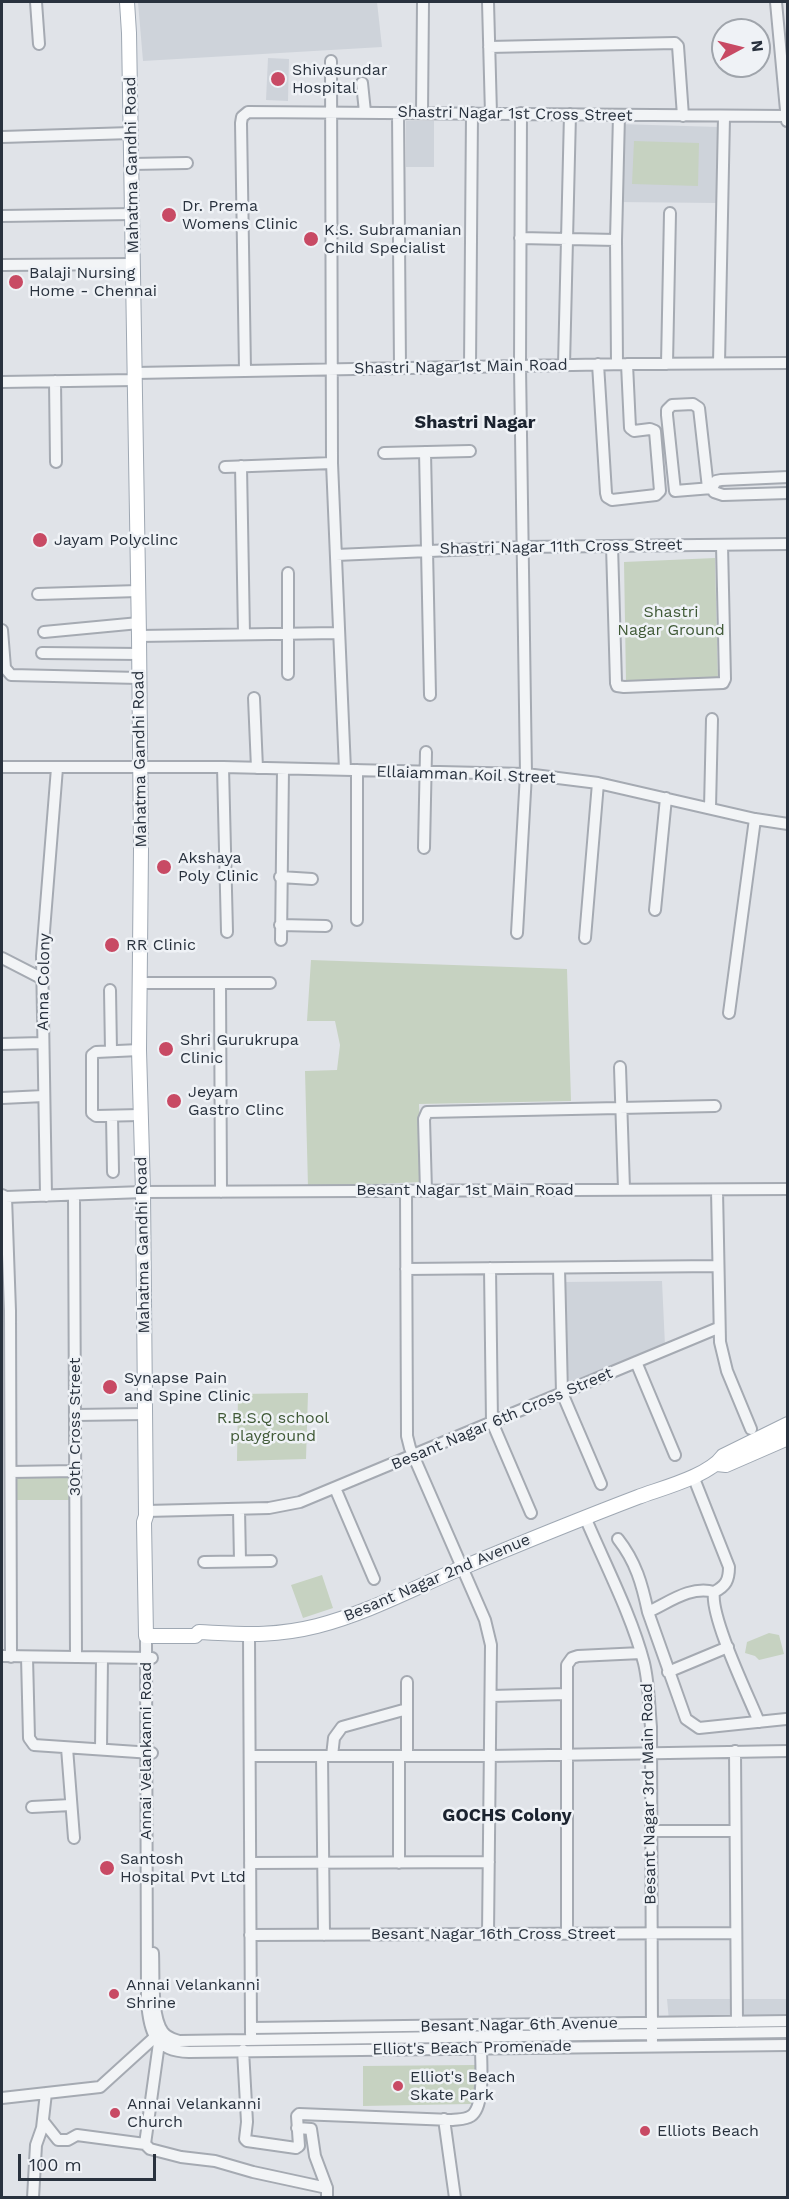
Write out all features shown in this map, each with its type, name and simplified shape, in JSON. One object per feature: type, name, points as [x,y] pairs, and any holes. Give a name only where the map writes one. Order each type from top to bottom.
[{"type":"main road","name":"Mahatma Gandhi Road","points":[[127,2],[133,214],[141,767],[139,1050],[143,1192],[146,1514],[144,1522],[149,1632]]},
{"type":"main road","points":[[717,1464],[723,1456],[788,1424]]},
{"type":"main road","points":[[717,1464],[726,1465],[788,1438]]},
{"type":"main road","name":"Besant Nagar 2nd Avenue","points":[[149,1632],[195,1628],[199,1632],[249,1635],[299,1630],[333,1621],[585,1517],[696,1482],[717,1464]]},
{"type":"street","points":[[36,2],[39,44]]},
{"type":"street","points":[[422,113],[423,2]]},
{"type":"street","points":[[488,2],[491,114]]},
{"type":"street","points":[[776,2],[787,119]]},
{"type":"street","points":[[489,47],[675,43],[678,46],[683,116]]},
{"type":"street","points":[[331,61],[332,463],[338,633],[351,770],[357,920]]},
{"type":"street","points":[[362,83],[365,112]]},
{"type":"street","name":"Shastri Nagar 1st Cross Street","points":[[245,370],[241,123],[244,114],[252,112],[521,113],[787,119]]},
{"type":"street","points":[[398,113],[400,368]]},
{"type":"street","points":[[470,367],[472,113]]},
{"type":"street","points":[[517,933],[526,774],[520,366],[521,113]]},
{"type":"street","points":[[564,365],[570,114]]},
{"type":"street","points":[[597,364],[607,497],[612,500],[656,495],[660,491],[655,431],[650,429],[634,431],[630,428],[622,364],[616,240],[619,115]]},
{"type":"street","points":[[719,363],[724,117]]},
{"type":"street","points":[[2,137],[131,133]]},
{"type":"street","points":[[132,164],[187,163]]},
{"type":"street","points":[[667,364],[670,213]]},
{"type":"street","points":[[2,216],[133,214]]},
{"type":"street","points":[[520,238],[616,240]]},
{"type":"street","points":[[2,265],[133,264]]},
{"type":"street","name":"Shastri Nagar1st Main Road","points":[[2,382],[245,370],[788,363]]},
{"type":"street","points":[[55,381],[56,462]]},
{"type":"street","points":[[788,477],[721,480],[710,488],[675,490],[667,410],[672,405],[693,404],[699,408],[710,488],[714,492],[723,495],[788,493]]},
{"type":"street","points":[[384,453],[470,451]]},
{"type":"street","points":[[425,452],[430,695]]},
{"type":"street","points":[[225,467],[332,463]]},
{"type":"street","points":[[241,466],[244,634]]},
{"type":"street","name":"Shastri Nagar 11th Cross Street","points":[[336,555],[428,549],[788,544]]},
{"type":"street","points":[[612,546],[617,686],[624,687],[723,683],[725,679],[722,545]]},
{"type":"street","points":[[288,573],[288,674]]},
{"type":"street","points":[[38,594],[138,591]]},
{"type":"street","points":[[2,630],[7,673],[17,676],[139,678]]},
{"type":"street","points":[[44,632],[139,630],[244,634],[338,633]]},
{"type":"street","points":[[42,653],[139,654]]},
{"type":"street","points":[[254,698],[257,768]]},
{"type":"street","points":[[710,808],[712,719]]},
{"type":"street","points":[[424,848],[426,752]]},
{"type":"street","name":"Ellaiamman Koil Street","points":[[2,767],[222,767],[526,774],[598,783],[755,819],[788,824]]},
{"type":"street","points":[[222,767],[227,932]]},
{"type":"street","name":"Anna Colony","points":[[46,1196],[42,956],[57,768]]},
{"type":"street","points":[[281,940],[283,770]]},
{"type":"street","points":[[585,938],[598,783]]},
{"type":"street","points":[[655,910],[666,798]]},
{"type":"street","points":[[729,1013],[755,819]]},
{"type":"street","points":[[280,877],[312,879]]},
{"type":"street","points":[[280,925],[326,926]]},
{"type":"street","points":[[2,958],[43,979]]},
{"type":"street","points":[[220,982],[221,1192]]},
{"type":"street","points":[[140,983],[270,983]]},
{"type":"street","points":[[110,990],[111,1051]]},
{"type":"street","points":[[2,1044],[43,1043]]},
{"type":"street","points":[[139,1050],[96,1052],[92,1055],[92,1113],[112,1116],[140,1114]]},
{"type":"street","points":[[620,1067],[624,1189]]},
{"type":"street","points":[[2,1098],[44,1096]]},
{"type":"street","points":[[426,1191],[424,1119],[427,1112],[715,1106]]},
{"type":"street","points":[[112,1116],[113,1172]]},
{"type":"street","name":"Besant Nagar 1st Main Road","points":[[4,1196],[74,1196],[143,1192],[788,1189]]},
{"type":"street","points":[[717,1190],[718,1328],[727,1371],[751,1430]]},
{"type":"street","points":[[406,1191],[407,1426],[409,1442],[489,1633],[491,1696],[488,1934]]},
{"type":"street","points":[[4,1196],[11,1472],[6,1657],[149,1658]]},
{"type":"street","name":"30th Cross Street","points":[[74,1196],[76,1657]]},
{"type":"street","points":[[406,1269],[718,1266]]},
{"type":"street","points":[[490,1268],[492,1422],[531,1513]]},
{"type":"street","points":[[559,1268],[562,1393],[602,1484]]},
{"type":"street","name":"Besant Nagar 6th Cross Street","points":[[146,1514],[283,1506],[300,1502],[718,1328]]},
{"type":"street","points":[[636,1362],[675,1455]]},
{"type":"street","points":[[75,1415],[145,1414]]},
{"type":"street","points":[[11,1472],[76,1471]]},
{"type":"street","points":[[696,1482],[729,1567],[728,1580],[725,1585],[714,1592]]},
{"type":"street","points":[[335,1488],[374,1579]]},
{"type":"street","points":[[239,1509],[240,1561]]},
{"type":"street","name":"Besant Nagar 3rd Main Road","points":[[585,1517],[641,1653],[648,1692],[651,1752],[652,2046]]},
{"type":"street","points":[[618,1539],[630,1554],[640,1575],[648,1612],[668,1672],[686,1719],[691,1725],[699,1728],[786,1719]]},
{"type":"street","points":[[204,1562],[271,1561]]},
{"type":"street","points":[[648,1612],[693,1591],[705,1589],[714,1592]]},
{"type":"street","points":[[714,1592],[713,1600],[728,1647],[759,1722]]},
{"type":"street","name":"Annai Velankanni Road","points":[[149,1632],[149,2022],[160,2038]]},
{"type":"street","points":[[249,1635],[250,1935],[245,2139],[297,2148],[297,2116],[302,2114],[444,2120],[467,2118],[477,2110],[480,2093],[481,2048]]},
{"type":"street","points":[[668,1672],[728,1647]]},
{"type":"street","points":[[567,1933],[567,1665],[572,1658],[641,1653]]},
{"type":"street","points":[[27,1657],[31,1742],[34,1745],[150,1752]]},
{"type":"street","points":[[100,1749],[102,1658]]},
{"type":"street","points":[[399,1863],[407,1682]]},
{"type":"street","points":[[491,1696],[567,1694]]},
{"type":"street","points":[[324,1935],[327,1756],[334,1738],[342,1727],[407,1709]]},
{"type":"street","points":[[67,1748],[74,1838]]},
{"type":"street","points":[[735,1751],[737,2022]]},
{"type":"street","points":[[249,1756],[490,1756],[788,1751]]},
{"type":"street","points":[[32,1807],[71,1805]]},
{"type":"street","points":[[651,1831],[735,1831]]},
{"type":"street","points":[[250,1863],[489,1862]]},
{"type":"street","name":"Besant Nagar 16th Cross Street","points":[[250,1935],[736,1933]]},
{"type":"street","name":"Besant Nagar 6th Avenue","points":[[249,2042],[652,2028],[737,2022],[788,2022]]},
{"type":"street","points":[[652,2028],[788,2032]]},
{"type":"street","points":[[2,2098],[100,2087],[160,2038]]},
{"type":"street","points":[[145,2144],[160,2038]]},
{"type":"street","name":"Elliot's Beach Promenade","points":[[160,2038],[189,2042],[481,2048],[788,2045]]},
{"type":"street","points":[[33,2198],[36,2145],[43,2121],[46,2093]]},
{"type":"street","points":[[444,2120],[455,2198]]},
{"type":"street","points":[[43,2121],[58,2140],[68,2140],[77,2135],[145,2144],[150,2149],[181,2157],[215,2161],[327,2193]]},
{"type":"street","points":[[297,2128],[311,2129],[315,2156],[327,2193]]},
{"type":"shaded area","points":[[138,2],[377,2],[382,47],[143,61]]},
{"type":"shaded area","name":"Shivasundar Hospital","points":[[268,58],[289,59],[288,101],[266,100]]},
{"type":"shaded area","points":[[406,121],[434,121],[434,167],[406,167]]},
{"type":"shaded area","points":[[618,124],[719,127],[717,203],[616,202]]},
{"type":"shaded area","points":[[662,1281],[665,1346],[569,1391],[564,1282]]},
{"type":"shaded area","points":[[667,1999],[787,1999],[787,2022],[669,2021]]},
{"type":"green space","points":[[634,141],[699,143],[698,186],[632,184]]},
{"type":"green space","name":"Shastri Nagar Ground","points":[[715,558],[718,681],[626,682],[624,562]]},
{"type":"green space","points":[[311,960],[567,969],[571,1101],[419,1104],[422,1182],[308,1187],[305,1071],[337,1070],[340,1045],[335,1021],[307,1021]]},
{"type":"green space","name":"R.B.S.Q school playground","points":[[308,1393],[306,1459],[237,1461],[238,1394]]},
{"type":"green space","points":[[73,1472],[73,1500],[13,1500],[14,1473]]},
{"type":"green space","points":[[322,1575],[333,1608],[303,1618],[291,1585]]},
{"type":"green space","points":[[769,1633],[779,1635],[784,1654],[759,1660],[745,1653],[747,1642]]},
{"type":"green space","name":"Elliot's Beach Skate Park","points":[[477,2065],[475,2098],[471,2104],[363,2106],[363,2066]]},
{"type":"place","name":"Shivasundar Hospital","points":[[278,79]]},
{"type":"place","name":"Dr. Prema Womens Clinic","points":[[169,215]]},
{"type":"place","name":"K.S. Subramanian Child Specialist","points":[[311,239]]},
{"type":"place","name":"Balaji Nursing Home - Chennai","points":[[16,282]]},
{"type":"place","name":"Jayam Polyclinc","points":[[40,540]]},
{"type":"place","name":"Akshaya Poly Clinic","points":[[164,867]]},
{"type":"place","name":"RR Clinic","points":[[112,945]]},
{"type":"place","name":"Shri Gurukrupa Clinic","points":[[166,1049]]},
{"type":"place","name":"Jeyam Gastro Clinc","points":[[174,1101]]},
{"type":"place","name":"Synapse Pain and Spine Clinic","points":[[110,1387]]},
{"type":"place","name":"Santosh Hospital Pvt Ltd","points":[[107,1868]]},
{"type":"place","name":"Annai Velankanni Shrine","points":[[114,1994]]},
{"type":"place","name":"Elliot's Beach Skate Park","points":[[398,2086]]},
{"type":"place","name":"Annai Velankanni Church","points":[[115,2113]]},
{"type":"place","name":"Elliots Beach","points":[[645,2131]]},
{"type":"district","name":"Shastri Nagar","points":[[475,423]]},
{"type":"district","name":"GOCHS Colony","points":[[507,1816]]}]
